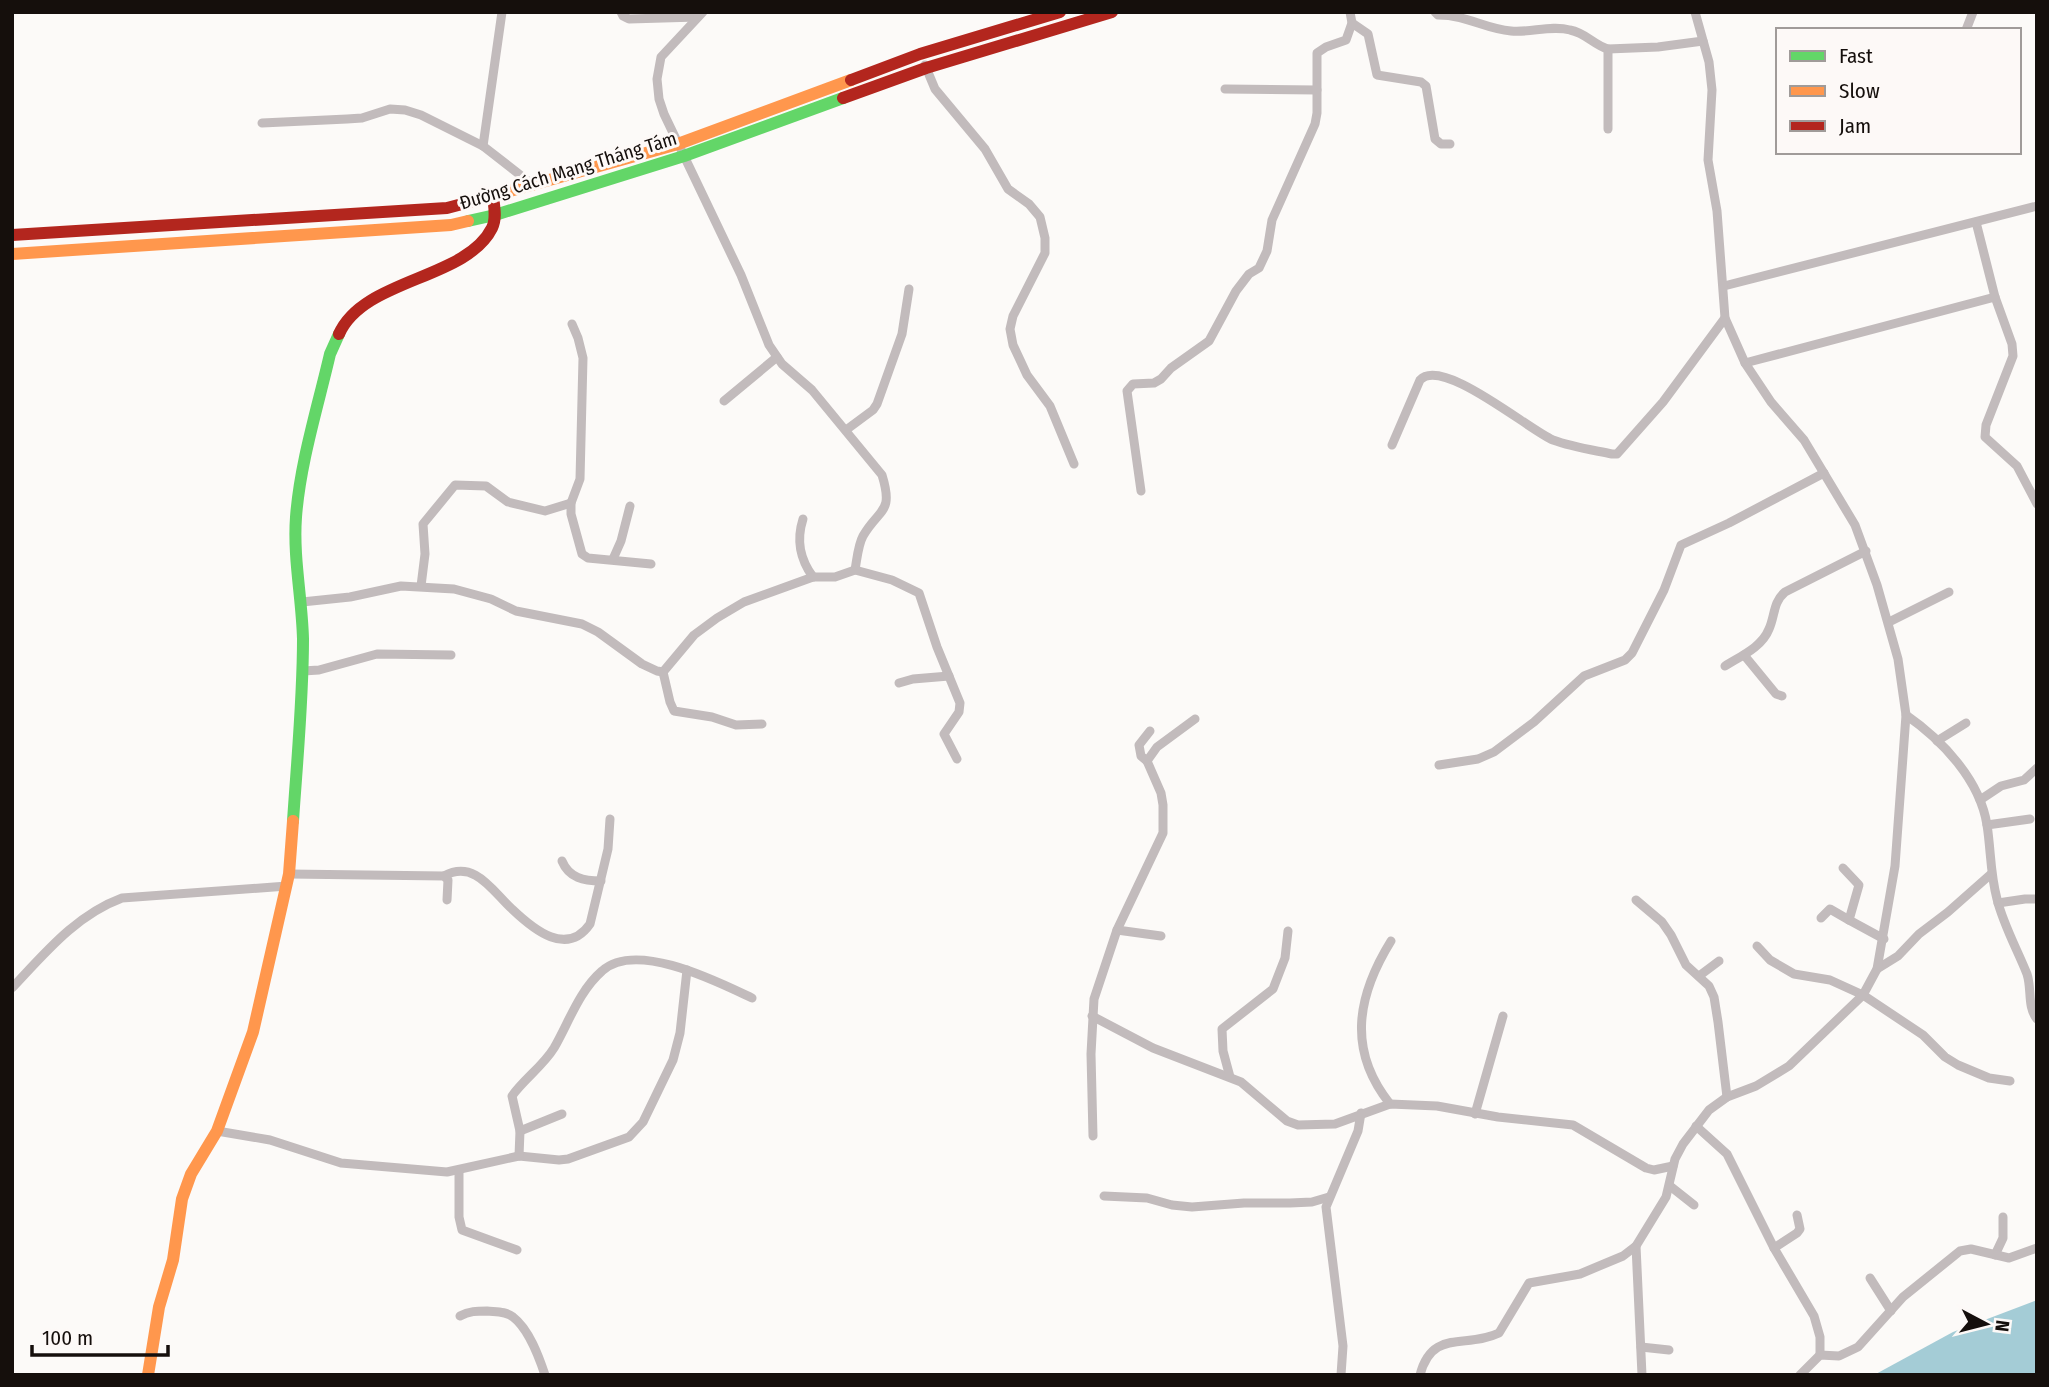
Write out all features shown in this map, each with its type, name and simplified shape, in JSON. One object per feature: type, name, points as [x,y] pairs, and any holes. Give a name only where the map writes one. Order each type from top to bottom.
[{"type":"main road","name":"Đường Cách Mạng Tháng Tám","points":[[12,235],[447,208],[678,144],[920,54],[1060,12]]},
{"type":"main road","name":"Đường Cách Mạng Tháng Tám","points":[[12,254],[451,225],[495,215],[684,156],[926,68],[1112,12]]},
{"type":"main road","points":[[1024,22],[1028,38]]},
{"type":"main road","points":[[149,1375],[159,1307],[173,1260],[185,1187],[217,1131],[253,1032],[288,880],[303,671],[302,602],[295,552],[299,490],[330,354],[343,325],[374,298],[455,262],[477,247],[492,228],[495,215],[493,196]]},
{"type":"street","points":[[483,146],[502,12]]},
{"type":"street","points":[[621,12],[629,19],[700,15]]},
{"type":"street","points":[[1140,491],[1127,391],[1133,384],[1154,383],[1161,379],[1171,368],[1202,348],[1209,341],[1236,291],[1249,274],[1259,268],[1267,251],[1272,220],[1315,124],[1317,53],[1346,40],[1352,23],[1350,12]]},
{"type":"street","points":[[1435,12],[1438,15],[1457,15],[1512,32],[1568,29],[1587,35],[1601,47],[1608,49],[1658,47],[1703,40]]},
{"type":"street","points":[[1420,1375],[1427,1355],[1435,1347],[1499,1333],[1529,1283],[1580,1274],[1623,1256],[1636,1246],[1666,1197],[1673,1166],[1683,1144],[1696,1126],[1709,1110],[1727,1097],[1766,1080],[1789,1066],[1863,995],[1877,969],[1884,939],[1895,866],[1906,715],[1898,659],[1889,622],[1855,525],[1804,440],[1771,402],[1745,363],[1725,317],[1717,211],[1708,160],[1712,90],[1709,62],[1695,12]]},
{"type":"street","points":[[700,15],[660,57],[659,99],[741,275],[769,345],[782,365],[812,390],[882,475],[886,501],[882,513],[861,539],[855,570]]},
{"type":"street","points":[[1352,23],[1368,34],[1377,75],[1421,82],[1426,86],[1435,139],[1441,144],[1450,144]]},
{"type":"street","points":[[1608,49],[1608,129]]},
{"type":"street","points":[[920,54],[935,89],[985,149],[1008,189],[1029,204],[1040,217],[1045,253],[1013,316],[1010,329],[1013,345],[1027,375],[1050,406],[1074,464]]},
{"type":"street","points":[[1225,89],[1317,90]]},
{"type":"street","points":[[262,123],[362,118],[390,109],[405,110],[421,115],[483,146],[533,185]]},
{"type":"street","points":[[1724,286],[2037,206]]},
{"type":"street","points":[[1976,222],[1995,297],[2012,344],[2013,356],[1986,425],[1985,437],[2017,466],[2037,505]]},
{"type":"street","points":[[846,430],[877,404],[902,334],[909,289]]},
{"type":"street","points":[[1745,363],[1995,297]]},
{"type":"street","points":[[1392,445],[1420,380],[1424,375],[1430,374],[1476,391],[1524,424],[1553,439],[1616,454],[1663,402],[1725,317]]},
{"type":"street","points":[[572,324],[581,348],[583,380],[580,479],[571,503],[572,518],[582,554],[588,558],[651,564]]},
{"type":"street","points":[[724,401],[777,357]]},
{"type":"street","points":[[1439,765],[1478,759],[1494,752],[1534,722],[1584,676],[1625,660],[1632,653],[1664,590],[1681,545],[1825,473]]},
{"type":"street","points":[[421,586],[425,554],[423,524],[455,485],[486,486],[508,502],[545,511],[571,503]]},
{"type":"street","points":[[613,559],[621,541],[630,506]]},
{"type":"street","points":[[803,519],[800,548],[806,567],[814,577]]},
{"type":"street","points":[[1725,666],[1760,643],[1768,632],[1779,597],[1866,551]]},
{"type":"street","points":[[663,672],[694,635],[744,602],[814,577],[835,577],[855,570],[892,580],[919,593],[960,708],[944,734],[957,759]]},
{"type":"street","points":[[302,602],[350,597],[401,586],[421,586],[475,594],[516,611],[582,624],[598,632],[642,664],[663,672]]},
{"type":"street","points":[[1889,622],[1949,592]]},
{"type":"street","points":[[303,671],[319,670],[377,654],[451,654]]},
{"type":"street","points":[[1744,654],[1776,694],[1782,696]]},
{"type":"street","points":[[663,672],[674,710],[712,717],[736,725],[762,723]]},
{"type":"street","points":[[899,683],[949,676]]},
{"type":"street","points":[[1906,715],[1937,741],[1963,771],[1980,800],[1987,825],[1991,874],[1998,903],[2034,983],[2031,1007],[2037,1020]]},
{"type":"street","points":[[1147,761],[1157,747],[1195,719]]},
{"type":"street","points":[[1937,741],[1965,723]]},
{"type":"street","points":[[1094,1136],[1094,999],[1118,930],[1163,833],[1161,793],[1147,761],[1141,756],[1139,745],[1150,731]]},
{"type":"street","points":[[1980,800],[2001,786],[2025,780],[2037,768]]},
{"type":"street","points":[[12,988],[65,932],[122,898],[288,880],[444,876],[452,872],[475,875],[487,881],[523,919],[551,937],[569,940],[584,933],[590,924],[609,841],[610,819]]},
{"type":"street","points":[[1987,825],[2030,819]]},
{"type":"street","points":[[562,861],[569,874],[584,880],[601,881]]},
{"type":"street","points":[[1843,868],[1859,885],[1849,920]]},
{"type":"street","points":[[1877,969],[1898,956],[1924,930],[1991,874]]},
{"type":"street","points":[[444,876],[448,880],[447,900]]},
{"type":"street","points":[[1998,903],[2025,898],[2037,899]]},
{"type":"street","points":[[1636,900],[1662,922],[1681,956],[1709,986],[1714,997],[1727,1097]]},
{"type":"street","points":[[1821,918],[1830,909],[1884,939]]},
{"type":"street","points":[[1118,930],[1161,936]]},
{"type":"street","points":[[1230,1077],[1223,1051],[1222,1028],[1273,989],[1284,958],[1288,931]]},
{"type":"street","points":[[1390,1104],[1378,1089],[1370,1070],[1361,1035],[1361,1013],[1379,961],[1391,941]]},
{"type":"street","points":[[1757,946],[1770,960],[1794,974],[1830,980],[1863,995],[1923,1035],[1945,1057],[1958,1065],[1989,1078],[2010,1081]]},
{"type":"street","points":[[519,1156],[520,1131],[512,1096],[553,1050],[573,1009],[601,971],[618,962],[646,961],[705,975],[752,998]]},
{"type":"street","points":[[1699,976],[1719,961]]},
{"type":"street","points":[[217,1131],[270,1140],[341,1163],[447,1172],[519,1156],[568,1159],[622,1140],[637,1130],[643,1122],[673,1060],[680,1033],[687,970]]},
{"type":"street","points":[[1092,1016],[1153,1048],[1248,1086],[1287,1121],[1298,1125],[1335,1124],[1390,1104],[1437,1106],[1475,1114],[1567,1123],[1646,1168],[1654,1170],[1673,1166]]},
{"type":"street","points":[[1475,1114],[1503,1016]]},
{"type":"street","points":[[1341,1375],[1343,1346],[1326,1208],[1358,1131],[1361,1113]]},
{"type":"street","points":[[520,1131],[562,1114]]},
{"type":"street","points":[[1696,1126],[1727,1154],[1774,1248],[1814,1316],[1820,1337],[1820,1355],[1800,1375]]},
{"type":"street","points":[[459,1170],[459,1217],[462,1230],[517,1250]]},
{"type":"street","points":[[1670,1186],[1694,1205]]},
{"type":"street","points":[[1104,1196],[1157,1200],[1182,1207],[1312,1202],[1329,1197]]},
{"type":"street","points":[[1774,1248],[1800,1229],[1797,1215]]},
{"type":"street","points":[[1995,1255],[2003,1238],[2003,1217]]},
{"type":"street","points":[[1636,1246],[1642,1375]]},
{"type":"street","points":[[1820,1355],[1839,1356],[1858,1348],[1912,1289],[1960,1251],[1971,1249],[2009,1258],[2037,1248]]},
{"type":"street","points":[[1870,1278],[1891,1311]]},
{"type":"street","points":[[460,1316],[475,1311],[504,1312],[513,1316],[522,1326],[545,1375]]},
{"type":"street","points":[[1641,1347],[1669,1350]]},
{"type":"water","points":[[2037,1300],[2037,1375],[1874,1375],[1953,1332]]},
{"type":"traffic: fast","points":[[468,221],[684,156],[843,98]]},
{"type":"traffic: fast","points":[[293,821],[303,639],[296,517],[310,435],[330,354],[339,334]]},
{"type":"traffic: slow","points":[[485,198],[678,144],[851,80]]},
{"type":"traffic: slow","points":[[12,254],[451,225],[468,221]]},
{"type":"traffic: slow","points":[[148,1375],[159,1307],[173,1260],[182,1199],[191,1174],[217,1131],[253,1032],[289,874],[293,821]]},
{"type":"traffic: jam","points":[[851,80],[920,54],[1060,12]]},
{"type":"traffic: jam","points":[[843,98],[926,68],[1112,12]]},
{"type":"traffic: jam","points":[[339,334],[352,316],[370,301],[461,259],[479,245],[494,224],[493,196]]},
{"type":"traffic: jam","points":[[12,235],[447,208],[485,198]]}]
